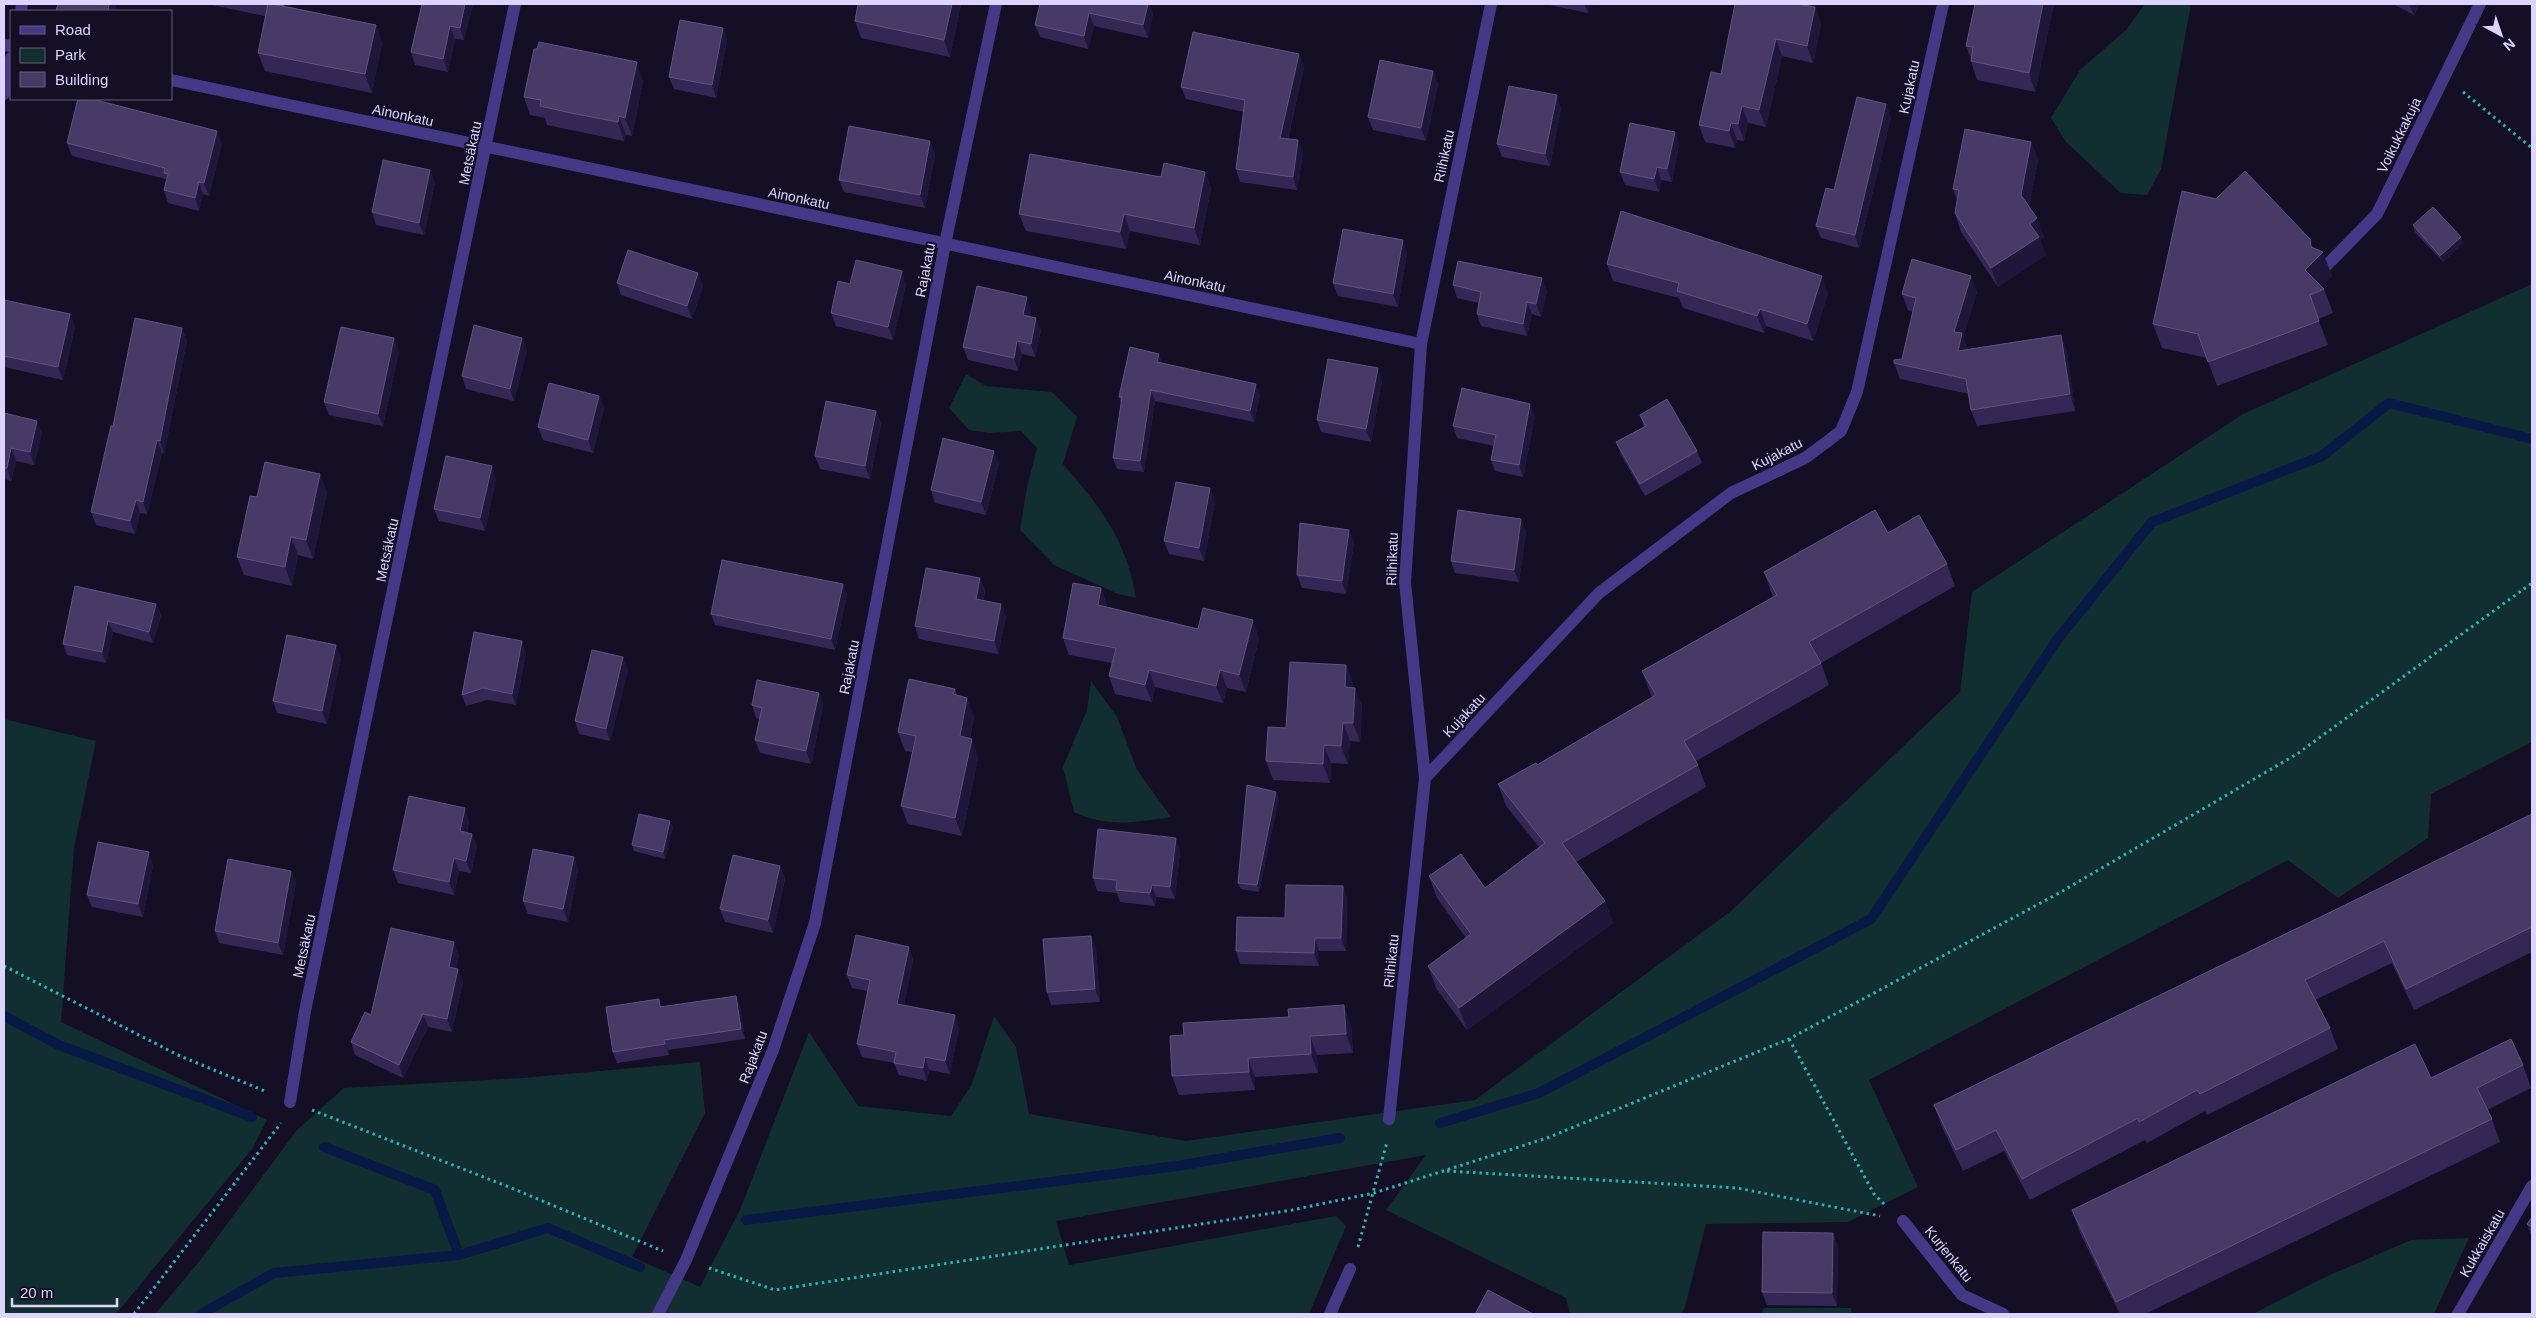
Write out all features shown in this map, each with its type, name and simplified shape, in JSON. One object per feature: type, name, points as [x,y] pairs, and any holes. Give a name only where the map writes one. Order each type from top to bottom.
[{"type":"street","name":"Metsäkatu","points":[[290,1102],[309,993],[487,148],[515,4]]},
{"type":"street","name":"Rajakatu","points":[[658,1314],[686,1260],[773,1050],[815,923],[946,244],[996,4]]},
{"type":"street","name":"Riihikatu","points":[[1389,1119],[1425,778],[1404,582],[1421,344],[1490,4]]},
{"type":"street","name":"Kujakatu","points":[[1425,778],[1599,592],[1731,493],[1805,458],[1841,431],[1857,392],[1943,4]]},
{"type":"street","name":"Voikukkakuja","points":[[2326,266],[2377,214],[2480,4]]},
{"type":"street","points":[[4,94],[10,63]]},
{"type":"street","name":"Ainonkatu","points":[[172,80],[1421,344]]},
{"type":"street","name":"Kukkaiskatu","points":[[2458,1314],[2532,1186]]},
{"type":"street","name":"Kurjenkatu","points":[[1903,1221],[1962,1294],[2003,1314]]},
{"type":"street","points":[[1330,1314],[1350,1268]]},
{"type":"path","points":[[2444,77],[2532,148]]},
{"type":"path","points":[[4,966],[178,1055],[290,1102],[509,1187],[686,1260],[776,1290],[1292,1210],[1374,1193],[1547,1138],[1789,1040],[2059,893],[2297,754],[2532,583]]},
{"type":"path","points":[[1789,1040],[1874,1194],[1903,1221]]},
{"type":"path","points":[[134,1314],[279,1128],[290,1102]]},
{"type":"path","points":[[1350,1268],[1364,1230],[1387,1145],[1389,1119]]},
{"type":"path","points":[[1445,1171],[1737,1188],[1903,1221]]},
{"type":"green space","points":[[2145,4],[2191,4],[2161,169],[2147,195],[2121,193],[2066,142],[2051,118],[2080,70],[2126,30]]},
{"type":"green space","points":[[2532,284],[2532,742],[2431,794],[2428,838],[2338,898],[2288,860],[1869,1080],[1918,1187],[1848,1222],[1706,1224],[1685,1307],[1681,1314],[1570,1314],[1566,1298],[1386,1210],[1426,1155],[1056,1221],[1069,1265],[1336,1216],[1346,1226],[1309,1314],[155,1314],[198,1263],[297,1130],[344,1088],[522,1078],[700,1062],[705,1113],[632,1257],[700,1287],[740,1210],[809,1032],[858,1106],[951,1116],[972,1084],[994,1016],[1016,1047],[1029,1114],[1186,1141],[1475,1100],[1731,911],[1960,692],[1972,592],[2243,414]]},
{"type":"green space","points":[[966,374],[986,386],[1052,392],[1077,417],[1063,464],[1100,510],[1119,541],[1132,577],[1136,598],[1118,594],[1054,565],[1020,530],[1027,487],[1037,448],[1021,431],[989,433],[969,430],[949,408]]},
{"type":"green space","points":[[1091,681],[1117,717],[1137,770],[1171,817],[1134,822],[1110,822],[1086,817],[1074,812],[1063,767],[1087,710]]},
{"type":"green space","points":[[4,719],[96,741],[74,848],[61,1022],[267,1120],[252,1149],[116,1314],[4,1314]]},
{"type":"green space","points":[[2469,1238],[2434,1314],[2253,1314],[2321,1279],[2411,1240]]},
{"type":"green space","points":[[1764,1308],[1851,1308],[1852,1314],[1760,1314]]},
{"type":"building","points":[[58,4],[109,4],[108,10],[56,10]]},
{"type":"building","points":[[268,4],[376,25],[365,74],[258,53]]},
{"type":"building","points":[[422,4],[465,4],[460,28],[450,26],[443,59],[411,52]]},
{"type":"building","points":[[858,4],[952,4],[944,40],[855,21]]},
{"type":"building","points":[[1040,4],[1148,4],[1143,25],[1089,13],[1084,36],[1035,25]]},
{"type":"building","points":[[1735,4],[1797,4],[1815,7],[1807,46],[1776,39],[1759,110],[1742,106],[1738,124],[1731,123],[1729,131],[1699,125],[1711,72],[1721,74]]},
{"type":"building","points":[[1975,4],[2043,4],[2029,73],[1971,61],[1973,47],[1966,46]]},
{"type":"building","points":[[680,20],[723,28],[712,85],[669,77]]},
{"type":"building","points":[[1193,32],[1299,54],[1280,138],[1298,140],[1293,177],[1236,169],[1245,100],[1181,87]]},
{"type":"building","points":[[539,42],[637,62],[625,118],[619,116],[618,122],[571,113],[540,106],[541,100],[524,97],[534,49],[537,49]]},
{"type":"building","points":[[1380,60],[1433,71],[1421,128],[1368,117]]},
{"type":"building","points":[[1509,86],[1557,95],[1545,154],[1497,144]]},
{"type":"building","points":[[1857,97],[1886,104],[1855,235],[1816,226],[1826,188],[1834,190]]},
{"type":"building","points":[[78,100],[96,100],[217,131],[204,183],[199,182],[195,198],[164,190],[168,174],[164,173],[165,168],[67,143]]},
{"type":"building","points":[[1630,123],[1675,132],[1667,169],[1657,167],[1654,179],[1620,172]]},
{"type":"building","points":[[849,126],[930,141],[920,195],[839,180]]},
{"type":"building","points":[[1965,129],[2031,142],[2021,195],[2037,218],[2030,224],[2039,237],[1991,268],[1955,213],[1959,190],[1953,189]]},
{"type":"building","points":[[1030,154],[1161,177],[1164,163],[1205,172],[1194,228],[1124,214],[1120,232],[1019,214]]},
{"type":"building","points":[[383,160],[430,170],[419,223],[372,212]]},
{"type":"building","points":[[2245,171],[2310,239],[2311,247],[2323,252],[2305,270],[2324,289],[2310,295],[2319,321],[2208,362],[2198,334],[2153,324],[2182,191],[2216,199]]},
{"type":"building","points":[[2433,207],[2461,237],[2440,256],[2413,225]]},
{"type":"building","points":[[1621,211],[1822,276],[1807,324],[1760,309],[1757,316],[1677,291],[1679,283],[1607,264]]},
{"type":"building","points":[[1343,229],[1403,240],[1393,294],[1333,283]]},
{"type":"building","points":[[628,250],[698,273],[687,306],[617,283]]},
{"type":"building","points":[[1912,259],[1971,276],[1954,332],[1962,333],[1958,351],[2061,335],[2070,394],[1971,410],[1966,379],[1894,363],[1894,360],[1902,359],[1916,298],[1902,294]]},
{"type":"building","points":[[856,260],[902,271],[888,327],[831,313],[838,281],[850,284]]},
{"type":"building","points":[[1458,261],[1542,278],[1536,304],[1527,302],[1523,324],[1477,314],[1481,292],[1453,285]]},
{"type":"building","points":[[977,286],[1027,297],[1023,315],[1036,318],[1031,344],[1017,341],[1014,358],[963,347]]},
{"type":"building","points":[[4,300],[70,314],[58,367],[4,356]]},
{"type":"building","points":[[135,318],[182,328],[160,441],[157,440],[143,502],[136,500],[130,521],[91,512],[111,426],[113,426]]},
{"type":"building","points":[[474,325],[522,338],[510,389],[462,376]]},
{"type":"building","points":[[341,327],[394,338],[378,414],[324,402]]},
{"type":"building","points":[[1130,347],[1159,354],[1157,362],[1256,384],[1250,411],[1151,390],[1140,461],[1113,458],[1122,397],[1119,397]]},
{"type":"building","points":[[1328,359],[1378,368],[1366,429],[1317,420]]},
{"type":"building","points":[[549,383],[599,396],[588,440],[538,427]]},
{"type":"building","points":[[1462,388],[1530,404],[1519,465],[1491,460],[1496,435],[1453,426]]},
{"type":"building","points":[[1667,399],[1697,451],[1640,484],[1616,442],[1646,426],[1640,415]]},
{"type":"building","points":[[826,401],[876,411],[865,466],[815,456]]},
{"type":"building","points":[[4,413],[37,421],[30,452],[11,448],[7,468],[4,468]]},
{"type":"building","points":[[943,438],[994,451],[981,502],[931,490]]},
{"type":"building","points":[[446,456],[492,466],[480,518],[434,509]]},
{"type":"building","points":[[265,462],[320,474],[306,540],[291,537],[285,567],[237,557],[250,496],[257,497]]},
{"type":"building","points":[[1176,482],[1210,488],[1199,548],[1164,541]]},
{"type":"building","points":[[1458,510],[1521,519],[1514,570],[1451,561]]},
{"type":"building","points":[[1875,510],[1888,533],[1919,515],[1947,564],[1809,642],[1821,663],[1684,741],[1698,765],[1562,843],[1605,901],[1459,1008],[1428,966],[1471,934],[1429,876],[1461,854],[1485,888],[1545,843],[1498,784],[1536,763],[1537,765],[1656,695],[1642,671],[1777,595],[1764,572]]},
{"type":"building","points":[[1300,523],[1349,530],[1342,581],[1297,575]]},
{"type":"building","points":[[722,560],[843,584],[831,639],[711,614]]},
{"type":"building","points":[[926,568],[980,578],[976,599],[1001,604],[994,641],[915,626]]},
{"type":"building","points":[[1073,583],[1101,588],[1098,605],[1198,629],[1203,608],[1253,620],[1239,675],[1220,670],[1216,686],[1149,670],[1145,685],[1109,676],[1116,648],[1063,638]]},
{"type":"building","points":[[75,586],[156,604],[149,632],[108,621],[102,652],[63,644]]},
{"type":"building","points":[[474,632],[522,641],[512,694],[483,688],[462,695]]},
{"type":"building","points":[[287,635],[336,645],[322,711],[273,701]]},
{"type":"building","points":[[592,650],[623,657],[606,729],[575,721]]},
{"type":"building","points":[[1290,662],[1346,665],[1345,687],[1355,688],[1353,723],[1343,723],[1341,746],[1324,745],[1323,764],[1266,761],[1268,727],[1286,728]]},
{"type":"building","points":[[909,679],[955,689],[953,694],[967,698],[960,736],[972,739],[955,818],[901,806],[916,736],[898,732]]},
{"type":"building","points":[[757,680],[819,693],[806,751],[755,740],[762,708],[752,705]]},
{"type":"building","points":[[1247,785],[1276,792],[1257,885],[1238,883]]},
{"type":"building","points":[[409,796],[465,808],[460,831],[472,834],[466,861],[454,858],[449,882],[393,870]]},
{"type":"building","points":[[639,814],[670,821],[663,852],[632,845]]},
{"type":"building","points":[[2532,814],[2532,927],[2406,989],[2384,941],[2305,980],[2330,1028],[2200,1094],[2197,1090],[2139,1122],[2138,1118],[2022,1179],[1996,1130],[1956,1150],[1934,1105]]},
{"type":"building","points":[[1098,829],[1176,838],[1170,887],[1152,885],[1150,893],[1116,890],[1117,880],[1093,878]]},
{"type":"building","points":[[98,842],[149,852],[138,904],[87,895]]},
{"type":"building","points":[[533,849],[574,857],[563,909],[523,901]]},
{"type":"building","points":[[733,855],[780,866],[768,920],[720,909]]},
{"type":"building","points":[[228,859],[291,871],[278,943],[215,931]]},
{"type":"building","points":[[1286,885],[1343,886],[1341,938],[1315,938],[1314,953],[1236,951],[1237,917],[1285,918]]},
{"type":"building","points":[[391,928],[454,942],[449,967],[458,969],[447,1019],[423,1014],[399,1065],[351,1042],[365,1012],[371,1015]]},
{"type":"building","points":[[856,935],[909,947],[897,1004],[955,1015],[945,1061],[925,1057],[923,1068],[894,1063],[896,1052],[857,1044],[870,980],[847,975]]},
{"type":"building","points":[[1091,936],[1095,989],[1047,992],[1043,939]]},
{"type":"building","points":[[736,996],[741,1029],[664,1040],[665,1044],[613,1052],[606,1007],[659,999],[660,1007]]},
{"type":"building","points":[[1344,1005],[1346,1034],[1310,1036],[1311,1054],[1248,1058],[1249,1072],[1172,1076],[1170,1036],[1184,1035],[1183,1023],[1289,1017],[1288,1009]]},
{"type":"building","points":[[2511,1039],[2523,1065],[2477,1088],[2492,1119],[2116,1302],[2072,1210],[2415,1044],[2431,1078]]},
{"type":"building","points":[[2532,1217],[2532,1227],[2527,1224]]},
{"type":"building","points":[[1763,1232],[1833,1233],[1832,1293],[1762,1292]]},
{"type":"building","points":[[1488,1290],[1533,1314],[1475,1314]]},
{"type":"waterway","points":[[1440,1123],[1539,1093],[1871,919],[2057,640],[2152,522],[2322,456],[2389,403],[2532,439]]},
{"type":"waterway","points":[[4,1016],[59,1045],[252,1117]]},
{"type":"waterway","points":[[746,1220],[1177,1166],[1340,1138]]},
{"type":"waterway","points":[[324,1147],[435,1190],[459,1255]]},
{"type":"waterway","points":[[201,1314],[274,1273],[459,1255],[548,1228],[640,1267]]}]
